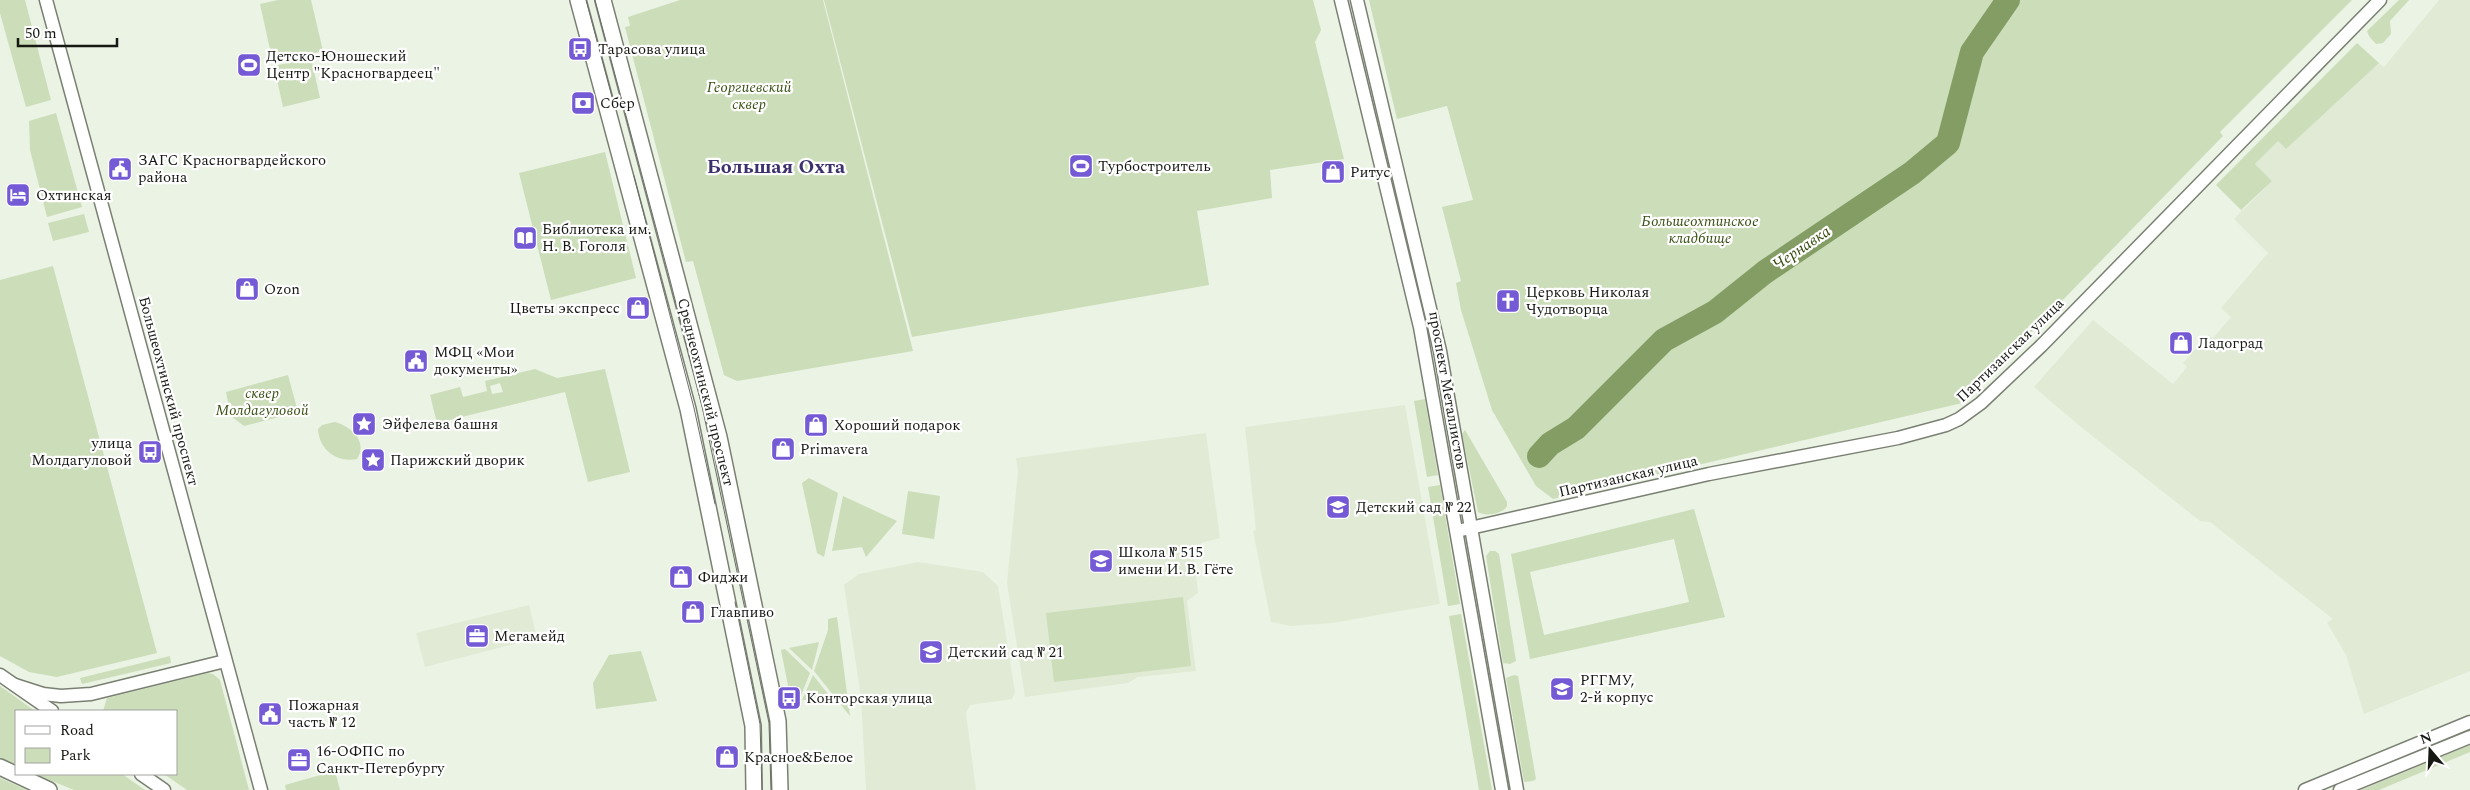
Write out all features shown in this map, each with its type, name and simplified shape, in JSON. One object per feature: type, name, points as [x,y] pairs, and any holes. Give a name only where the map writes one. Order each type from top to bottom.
[{"type":"main road","name":"Среднеохтинский проспект","points":[[578,0],[688,409],[753,726],[754,790]]},
{"type":"main road","name":"Среднеохтинский проспект","points":[[603,0],[719,438],[778,721],[780,790]]},
{"type":"main road","points":[[0,767],[15,774]]},
{"type":"main road","points":[[17,775],[49,790]]},
{"type":"street","name":"Большеохтинский проспект","points":[[46,0],[261,790]]},
{"type":"street","name":"проспект Металлистов","points":[[1341,0],[1420,327],[1502,790]]},
{"type":"street","name":"проспект Металлистов","points":[[1357,0],[1432,315],[1472,528],[1517,790]]},
{"type":"street","name":"Партизанская улица","points":[[1457,532],[1709,474],[1908,436],[1959,419],[1980,403],[2041,346],[2380,0]]},
{"type":"street","points":[[15,685],[43,694],[61,696],[84,695],[225,661]]},
{"type":"street","points":[[0,675],[51,710]]},
{"type":"street","points":[[2305,790],[2470,722]]},
{"type":"street","points":[[2340,790],[2470,736]]},
{"type":"street","points":[[142,775],[164,790]]},
{"type":"shaded area","points":[[2439,0],[2470,0],[2470,671],[2364,714],[2346,655],[2327,623],[2333,619],[2210,522],[2200,521],[2081,427],[2034,387],[2093,320],[2173,384],[2187,367],[2183,363],[2208,335],[2213,338],[2231,317],[2221,308],[2268,253],[2234,219],[2272,181],[2255,164],[2278,141],[2286,148],[2379,63],[2384,67]]},
{"type":"shaded area","name":"Детский сад № 22","points":[[1405,405],[1440,604],[1332,623],[1291,626],[1271,622],[1253,531],[1256,530],[1245,427]]},
{"type":"shaded area","name":"Школа № 515 имени И. В. Гёте","points":[[1206,433],[1220,538],[1201,543],[1202,555],[1194,556],[1198,593],[1187,601],[1196,671],[1138,677],[1128,683],[1025,697],[1007,583],[1018,471],[1016,458]]},
{"type":"shaded area","name":"Детский сад № 21","points":[[918,562],[983,572],[998,586],[1015,692],[1012,699],[970,705],[966,713],[976,790],[866,790],[861,697],[844,585],[859,574]]},
{"type":"shaded area","name":"Мегамейд","points":[[529,605],[537,638],[425,667],[416,633]]},
{"type":"green space","points":[[0,0],[25,0],[51,100],[26,107],[0,13]]},
{"type":"green space","points":[[278,0],[311,0],[323,51],[273,63],[260,4]]},
{"type":"green space","name":"Георгиевский сквер","points":[[680,0],[823,0],[913,351],[737,381],[724,375],[693,261],[686,262],[625,27],[630,26],[628,17]]},
{"type":"green space","name":"Турбостроитель","points":[[824,0],[1313,0],[1321,30],[1315,42],[1344,159],[1270,170],[1272,198],[1197,211],[1209,285],[912,337]]},
{"type":"green space","name":"Большеохтинское кладбище","points":[[1369,0],[2352,0],[2220,132],[2223,136],[1962,403],[1553,499],[1536,486],[1492,410],[1461,310],[1456,283],[1461,281],[1442,207],[1473,200],[1447,106],[1397,119]]},
{"type":"green space","points":[[2399,0],[2409,0],[2390,21],[2391,34],[2383,43],[2376,44],[2367,31]]},
{"type":"green space","points":[[2357,43],[2379,63],[2286,149],[2278,141],[2255,164],[2272,181],[2241,210],[2216,185]]},
{"type":"green space","points":[[311,58],[320,98],[283,107],[274,66]]},
{"type":"green space","points":[[56,113],[82,207],[47,217],[30,150],[29,121]]},
{"type":"green space","points":[[605,152],[636,278],[551,300],[519,173]]},
{"type":"green space","points":[[84,214],[89,232],[53,241],[48,223]]},
{"type":"green space","points":[[53,266],[157,653],[57,677],[29,672],[0,656],[0,280]]},
{"type":"green space","points":[[535,369],[557,378],[605,369],[630,472],[588,482],[565,392],[437,423],[430,395],[460,387],[463,397],[487,391],[485,381]],"holes":[[[500,383],[503,392],[492,394],[490,386]]]},
{"type":"green space","name":"сквер Молдагуловой","points":[[288,375],[298,412],[244,426],[231,416],[226,392]]},
{"type":"green space","points":[[1425,399],[1438,475],[1427,477],[1414,401]]},
{"type":"green space","points":[[335,422],[352,431],[359,441],[361,447],[357,459],[350,460],[336,457],[322,443],[318,429],[322,425]]},
{"type":"green space","points":[[1465,430],[1507,502],[1505,509],[1498,513],[1481,514],[1478,512],[1462,434]]},
{"type":"green space","points":[[809,478],[838,493],[824,557],[817,553],[802,483]]},
{"type":"green space","points":[[1440,485],[1460,604],[1448,606],[1428,487]]},
{"type":"green space","points":[[908,491],[940,496],[934,539],[902,534]]},
{"type":"green space","points":[[843,496],[897,521],[866,557],[862,547],[832,551]]},
{"type":"green space","points":[[1694,509],[1725,617],[1530,659],[1511,554]],"holes":[[[1674,539],[1689,602],[1544,635],[1530,572]]]},
{"type":"green space","points":[[1490,551],[1495,551],[1499,554],[1516,661],[1510,664],[1503,663],[1486,556]]},
{"type":"green space","points":[[1183,597],[1191,666],[1054,682],[1046,613]]},
{"type":"green space","points":[[1461,614],[1492,790],[1479,790],[1449,616]]},
{"type":"green space","points":[[837,617],[850,716],[814,671],[828,630],[828,619]]},
{"type":"green space","points":[[819,642],[812,670],[789,648]]},
{"type":"green space","points":[[785,649],[810,673],[797,705],[792,706],[781,650]]},
{"type":"green space","points":[[641,651],[657,701],[596,709],[593,683],[609,655]]},
{"type":"green space","points":[[170,656],[171,663],[82,684],[80,678]]},
{"type":"green space","points":[[208,673],[213,674],[220,680],[249,790],[187,790],[165,775],[178,775],[178,710],[103,710],[107,698]]},
{"type":"green space","points":[[813,675],[832,699],[802,700]]},
{"type":"green space","points":[[1514,675],[1518,676],[1536,779],[1533,781],[1524,782],[1506,678]]},
{"type":"green space","points":[[0,686],[34,710],[15,710],[15,765],[0,758]]},
{"type":"green space","points":[[2470,745],[2470,752],[2379,790],[2361,790]]},
{"type":"green space","points":[[335,771],[340,790],[286,790],[285,785]]},
{"type":"green space","points":[[37,775],[123,775],[145,790],[74,790]]},
{"type":"green space","points":[[0,778],[27,790],[0,790]]},
{"type":"waterway","name":"Чернавка","points":[[1539,456],[1550,444],[1576,428],[1664,340],[1715,312],[1765,272],[1912,173],[1948,143],[1972,52],[2008,0]]},
{"type":"tram line","points":[[586,0],[612,97]]},
{"type":"tram line","points":[[595,0],[702,406],[769,723],[771,790]]},
{"type":"tram line","points":[[634,176],[694,408],[715,504]]},
{"type":"tram line","points":[[735,602],[760,724],[762,790]]},
{"type":"place","name":"Тарасова улица","points":[[580,49]]},
{"type":"place","name":"Детско-Юношеский Центр \"Красногвардеец\"","points":[[249,65]]},
{"type":"place","name":"Сбер","points":[[583,103]]},
{"type":"place","name":"Турбостроитель","points":[[1081,166]]},
{"type":"place","name":"ЗАГС Красногвардейского района","points":[[120,169]]},
{"type":"place","name":"Ритус","points":[[1333,172]]},
{"type":"place","name":"Охтинская","points":[[18,195]]},
{"type":"place","name":"Библиотека им. Н. В. Гоголя","points":[[525,238]]},
{"type":"place","name":"Ozon","points":[[247,289]]},
{"type":"place","name":"Церковь Николая Чудотворца","points":[[1508,301]]},
{"type":"place","name":"Цветы экспресс","points":[[638,308]]},
{"type":"place","name":"Ладоград","points":[[2181,343]]},
{"type":"place","name":"МФЦ «Мои документы»","points":[[416,361]]},
{"type":"place","name":"Эйфелева башня","points":[[364,424]]},
{"type":"place","name":"Хороший подарок","points":[[816,425]]},
{"type":"place","name":"Primavera","points":[[783,449]]},
{"type":"place","name":"улица Молдагуловой","points":[[150,452]]},
{"type":"place","name":"Парижский дворик","points":[[373,460]]},
{"type":"place","name":"Детский сад № 22","points":[[1338,507]]},
{"type":"place","name":"Школа № 515 имени И. В. Гёте","points":[[1101,561]]},
{"type":"place","name":"Фиджи","points":[[681,577]]},
{"type":"place","name":"Главпиво","points":[[693,612]]},
{"type":"place","name":"Мегамейд","points":[[477,636]]},
{"type":"place","name":"Детский сад № 21","points":[[931,652]]},
{"type":"place","name":"РГГМУ, 2-й корпус","points":[[1562,689]]},
{"type":"place","name":"Конторская улица","points":[[789,698]]},
{"type":"place","name":"Пожарная часть № 12","points":[[270,714]]},
{"type":"place","name":"Красное&Белое","points":[[727,757]]},
{"type":"place","name":"16-ОФПС по Санкт-Петербургу","points":[[299,760]]},
{"type":"district","name":"Большая Охта","points":[[776,166]]}]
